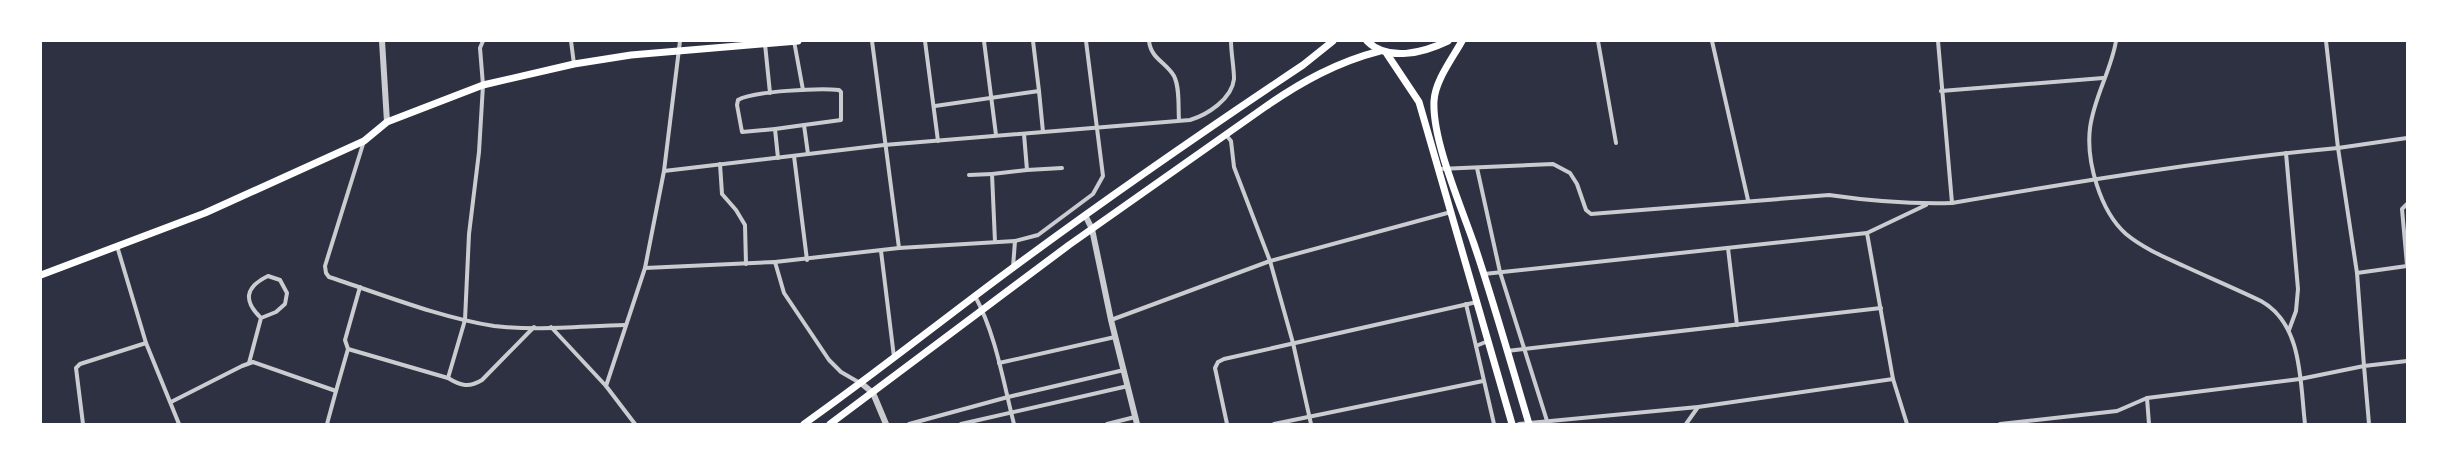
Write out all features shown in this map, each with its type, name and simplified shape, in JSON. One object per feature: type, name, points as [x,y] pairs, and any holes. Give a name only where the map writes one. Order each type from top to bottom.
[{"type":"main road","points":[[41,275],[204,213],[364,141],[387,122],[483,85],[574,64],[681,49],[765,42],[798,41]]},
{"type":"main road","points":[[804,424],[894,360],[975,296],[1085,215],[1303,65],[1333,41]]},
{"type":"main road","points":[[1367,41],[1383,53],[1419,102],[1452,211],[1512,424]]},
{"type":"main road","points":[[830,424],[1092,229],[1298,85],[1355,58],[1383,53],[1423,50],[1448,41]]},
{"type":"main road","points":[[1462,41],[1445,70],[1434,100],[1437,128],[1448,169],[1484,274],[1529,423]]},
{"type":"street","points":[[382,41],[387,122]]},
{"type":"street","points":[[448,378],[465,320],[469,234],[479,152],[483,85],[480,48],[483,41]]},
{"type":"street","points":[[571,41],[574,64]]},
{"type":"street","points":[[606,386],[645,268],[664,171],[681,49],[680,41]]},
{"type":"street","points":[[872,41],[884,145],[899,248]]},
{"type":"street","points":[[926,41],[938,141]]},
{"type":"street","points":[[984,41],[990,98],[996,135]]},
{"type":"street","points":[[1033,41],[1043,132]]},
{"type":"street","points":[[645,268],[807,260],[899,248],[1015,241],[1038,235],[1097,189],[1103,176],[1086,41]]},
{"type":"street","points":[[1149,41],[1153,54],[1169,69],[1177,82],[1180,120]]},
{"type":"street","points":[[664,171],[884,145],[1097,128],[1201,117],[1220,102],[1230,91],[1234,80],[1230,41]]},
{"type":"street","points":[[1598,41],[1616,143]]},
{"type":"street","points":[[1712,41],[1748,200]]},
{"type":"street","points":[[1938,41],[1952,203]]},
{"type":"street","points":[[2116,41],[2114,55],[2104,78],[2093,112],[2090,128],[2090,156],[2095,178],[2110,213],[2126,234],[2151,250],[2268,305],[2289,330],[2297,356],[2305,424]]},
{"type":"street","points":[[2326,41],[2338,148],[2357,273],[2369,424]]},
{"type":"street","points":[[765,42],[770,93]]},
{"type":"street","points":[[794,42],[803,90]]},
{"type":"street","points":[[1942,90],[2104,78]]},
{"type":"street","points":[[803,90],[835,90],[841,92],[841,120],[742,132],[737,105],[742,97],[770,93],[803,90]]},
{"type":"street","points":[[935,106],[1039,91]]},
{"type":"street","points":[[804,125],[808,154]]},
{"type":"street","points":[[775,129],[778,158]]},
{"type":"street","points":[[1024,134],[1027,170]]},
{"type":"street","points":[[1226,135],[1231,141],[1234,167],[1270,261],[1293,344],[1311,424]]},
{"type":"street","points":[[1439,169],[1553,164],[1564,168],[1577,184],[1582,203],[1591,214],[1748,200],[1829,195],[1862,200],[1952,203],[2095,178],[2407,138]]},
{"type":"street","points":[[364,141],[325,266],[326,273],[329,276],[465,320],[496,326],[551,327],[625,325]]},
{"type":"street","points":[[2286,153],[2298,289],[2297,306],[2289,330]]},
{"type":"street","points":[[794,156],[807,260]]},
{"type":"street","points":[[720,164],[722,194],[736,210],[745,225],[746,264]]},
{"type":"street","points":[[969,174],[992,174],[1062,168]]},
{"type":"street","points":[[1478,168],[1500,272],[1548,423]]},
{"type":"street","points":[[992,174],[995,242]]},
{"type":"street","points":[[1484,274],[1867,233],[1930,203]]},
{"type":"street","points":[[2357,273],[2407,265],[2402,209],[2407,204]]},
{"type":"street","points":[[1111,320],[1270,261],[1452,211]]},
{"type":"street","points":[[1085,215],[1092,229],[1111,320],[1136,421],[1108,424]]},
{"type":"street","points":[[1867,233],[1893,379],[1907,424]]},
{"type":"street","points":[[1013,268],[1015,241]]},
{"type":"street","points":[[117,246],[146,343],[179,424]]},
{"type":"street","points":[[1728,248],[1737,325]]},
{"type":"street","points":[[881,250],[894,360]]},
{"type":"street","points":[[775,262],[784,293],[829,360],[841,372],[861,383],[873,393],[886,424]]},
{"type":"street","points":[[268,276],[280,280],[287,293],[285,304],[276,312],[261,318],[252,310],[249,302],[250,290],[256,281],[268,276]]},
{"type":"street","points":[[327,424],[348,349],[345,340],[360,287]]},
{"type":"street","points":[[975,296],[983,311],[999,363],[1014,424]]},
{"type":"street","points":[[1227,424],[1215,368],[1218,362],[1478,302]]},
{"type":"street","points":[[1466,304],[1494,424]]},
{"type":"street","points":[[1507,351],[1881,308]]},
{"type":"street","points":[[249,363],[261,318]]},
{"type":"street","points":[[348,349],[448,378],[459,385],[473,385],[504,359],[534,327]]},
{"type":"street","points":[[551,327],[606,386],[635,424]]},
{"type":"street","points":[[999,363],[1115,337]]},
{"type":"street","points":[[1476,346],[1489,341]]},
{"type":"street","points":[[83,424],[76,368],[80,364],[146,343]]},
{"type":"street","points":[[2000,424],[2033,422],[2117,411],[2147,398],[2300,379],[2364,366],[2407,361]]},
{"type":"street","points":[[171,402],[249,363],[336,391]]},
{"type":"street","points":[[909,424],[1008,397],[1124,370]]},
{"type":"street","points":[[1519,424],[1548,423],[1698,406],[1893,379]]},
{"type":"street","points":[[1274,424],[1483,381]]},
{"type":"street","points":[[961,424],[1128,386]]},
{"type":"street","points":[[2147,398],[2150,424]]},
{"type":"street","points":[[1686,424],[1698,406]]}]
